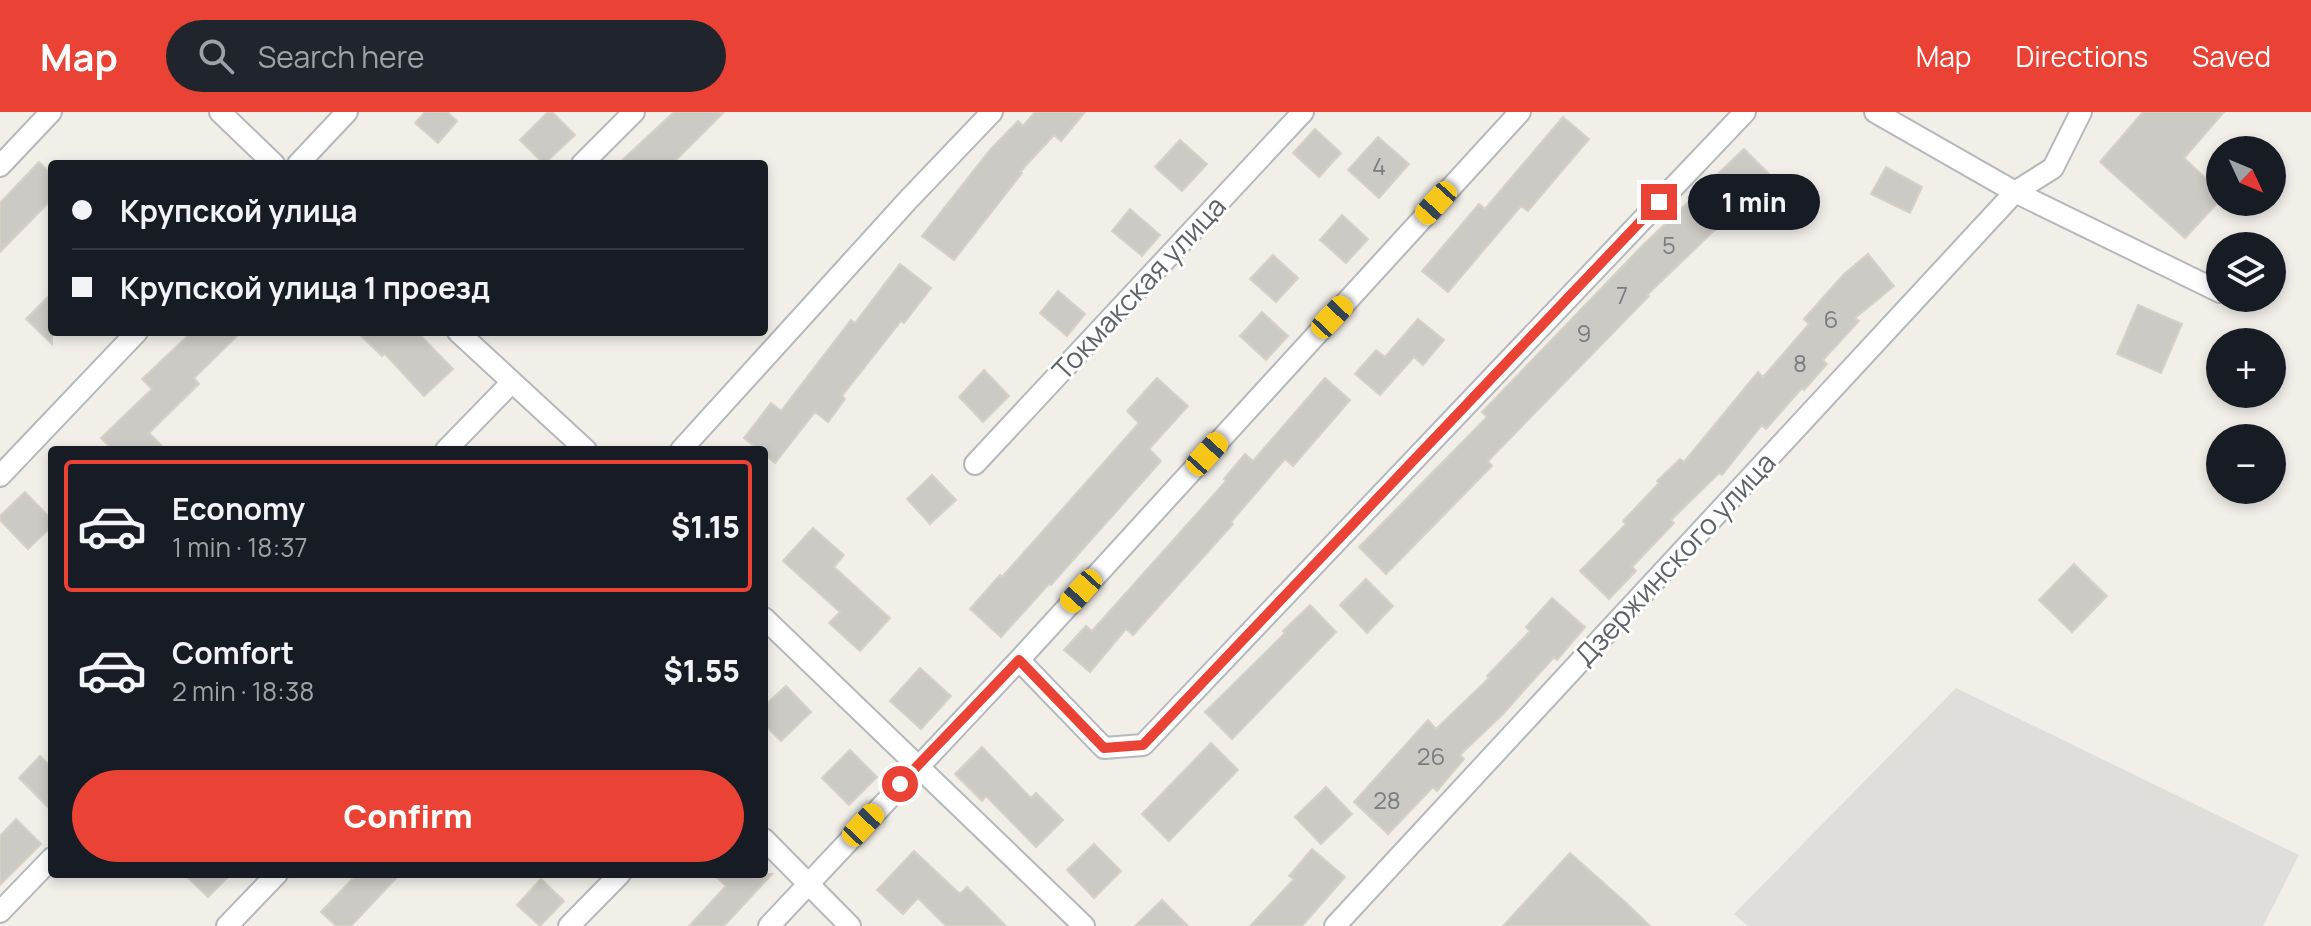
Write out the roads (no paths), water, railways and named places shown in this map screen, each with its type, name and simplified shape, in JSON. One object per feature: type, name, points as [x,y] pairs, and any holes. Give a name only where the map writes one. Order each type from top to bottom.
[{"type":"street","points":[[0,166],[51,112]]},
{"type":"street","points":[[220,112],[270,160]]},
{"type":"street","points":[[302,160],[347,112]]},
{"type":"street","points":[[586,160],[634,112]]},
{"type":"street","points":[[685,446],[992,112]]},
{"type":"street","name":"Токмакская улица","points":[[975,464],[1303,112]]},
{"type":"street","points":[[769,926],[1019,660],[1520,112]]},
{"type":"street","points":[[1019,660],[1104,748],[1143,745],[1745,112]]},
{"type":"street","points":[[1875,112],[2015,192],[2206,285]]},
{"type":"street","points":[[2015,192],[2053,168],[2081,112]]},
{"type":"street","name":"Дзержинского улица","points":[[1335,926],[2015,192]]},
{"type":"street","points":[[0,476],[133,336]]},
{"type":"street","points":[[462,336],[582,446]]},
{"type":"street","points":[[450,446],[512,382]]},
{"type":"street","points":[[768,622],[1084,926]]},
{"type":"street","points":[[768,843],[850,926]]},
{"type":"street","points":[[0,912],[48,862]]},
{"type":"street","points":[[227,926],[273,878]]},
{"type":"street","points":[[569,926],[616,878]]}]
